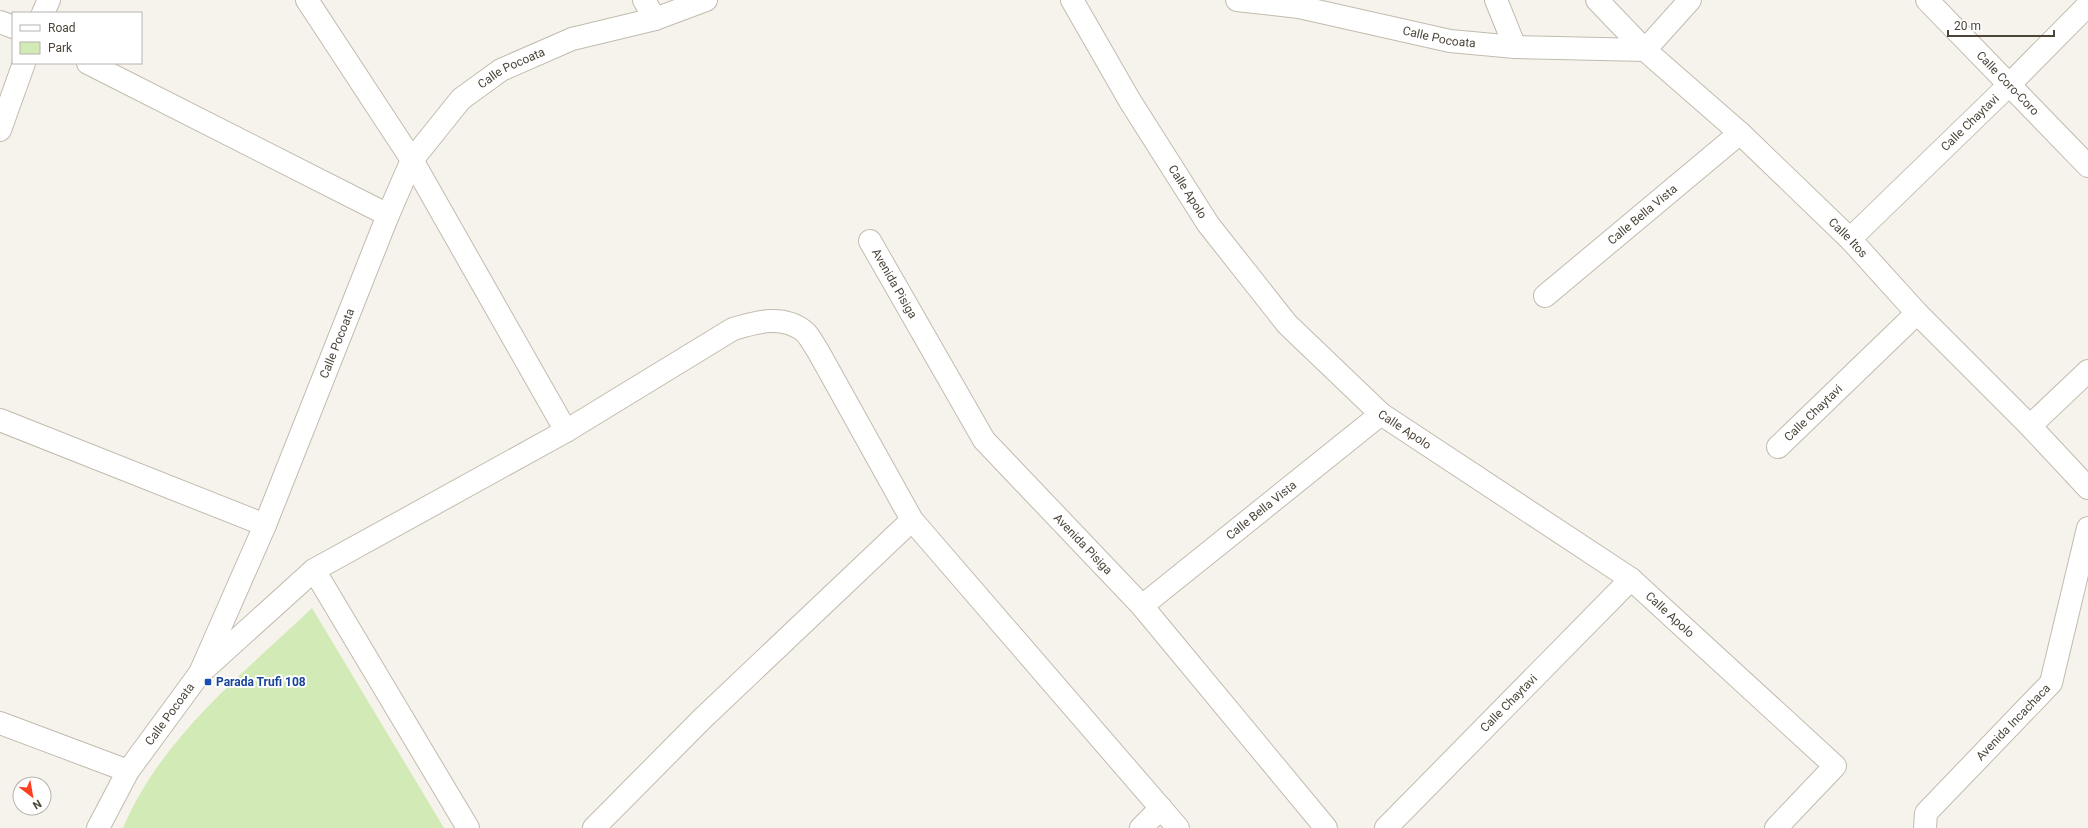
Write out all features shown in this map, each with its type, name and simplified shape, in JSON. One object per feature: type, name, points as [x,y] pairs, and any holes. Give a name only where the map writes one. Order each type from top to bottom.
[{"type":"street","points":[[43,12],[49,0]]},
{"type":"street","points":[[307,0],[412,160],[566,431]]},
{"type":"street","points":[[644,0],[655,19]]},
{"type":"street","name":"Calle Pocoata","points":[[98,828],[128,771],[200,673],[265,525],[388,215],[412,160],[461,100],[501,70],[572,39],[655,19],[706,0]]},
{"type":"street","name":"Calle Apolo","points":[[1072,0],[1130,101],[1208,224],[1287,324],[1380,414],[1631,579],[1835,766],[1776,828]]},
{"type":"street","name":"Calle Pocoata","points":[[1237,0],[1299,7],[1450,41],[1515,46],[1644,50]]},
{"type":"street","points":[[1496,0],[1515,46]]},
{"type":"street","name":"Calle Itos","points":[[1597,0],[1644,50],[1740,133],[1850,240],[1917,313],[2030,426],[2088,488]]},
{"type":"street","points":[[1644,50],[1690,0]]},
{"type":"street","name":"Calle Coro-Coro","points":[[1927,0],[2088,166]]},
{"type":"street","name":"Calle Chaytavi","points":[[1850,240],[2010,84],[2088,5]]},
{"type":"street","points":[[0,22],[12,28]]},
{"type":"street","points":[[0,130],[24,64]]},
{"type":"street","points":[[90,64],[388,215]]},
{"type":"street","name":"Calle Bella Vista","points":[[1545,296],[1740,133]]},
{"type":"street","name":"Avenida Pisiga","points":[[870,241],[984,440],[1142,606],[1326,828]]},
{"type":"street","name":"Calle Chaytavi","points":[[1778,446],[1917,313]]},
{"type":"street","points":[[200,673],[314,570],[566,431],[733,329],[762,320],[785,322],[806,333],[818,351],[912,520],[1178,828]]},
{"type":"street","points":[[2030,426],[2088,371]]},
{"type":"street","name":"Calle Bella Vista","points":[[1142,606],[1380,414]]},
{"type":"street","points":[[0,420],[265,525]]},
{"type":"street","points":[[594,828],[702,719],[912,520]]},
{"type":"street","name":"Avenida Incachaca","points":[[1925,828],[1926,813],[2051,682],[2088,528]]},
{"type":"street","points":[[314,570],[468,828]]},
{"type":"street","name":"Calle Chaytavi","points":[[1386,828],[1631,579]]},
{"type":"street","points":[[0,723],[128,771]]},
{"type":"street","points":[[1141,828],[1161,808]]},
{"type":"green space","points":[[312,608],[444,828],[123,828],[139,795],[159,764],[181,736],[232,683]]},
{"type":"place","name":"Parada Trufi 108","points":[[208,682]]}]
